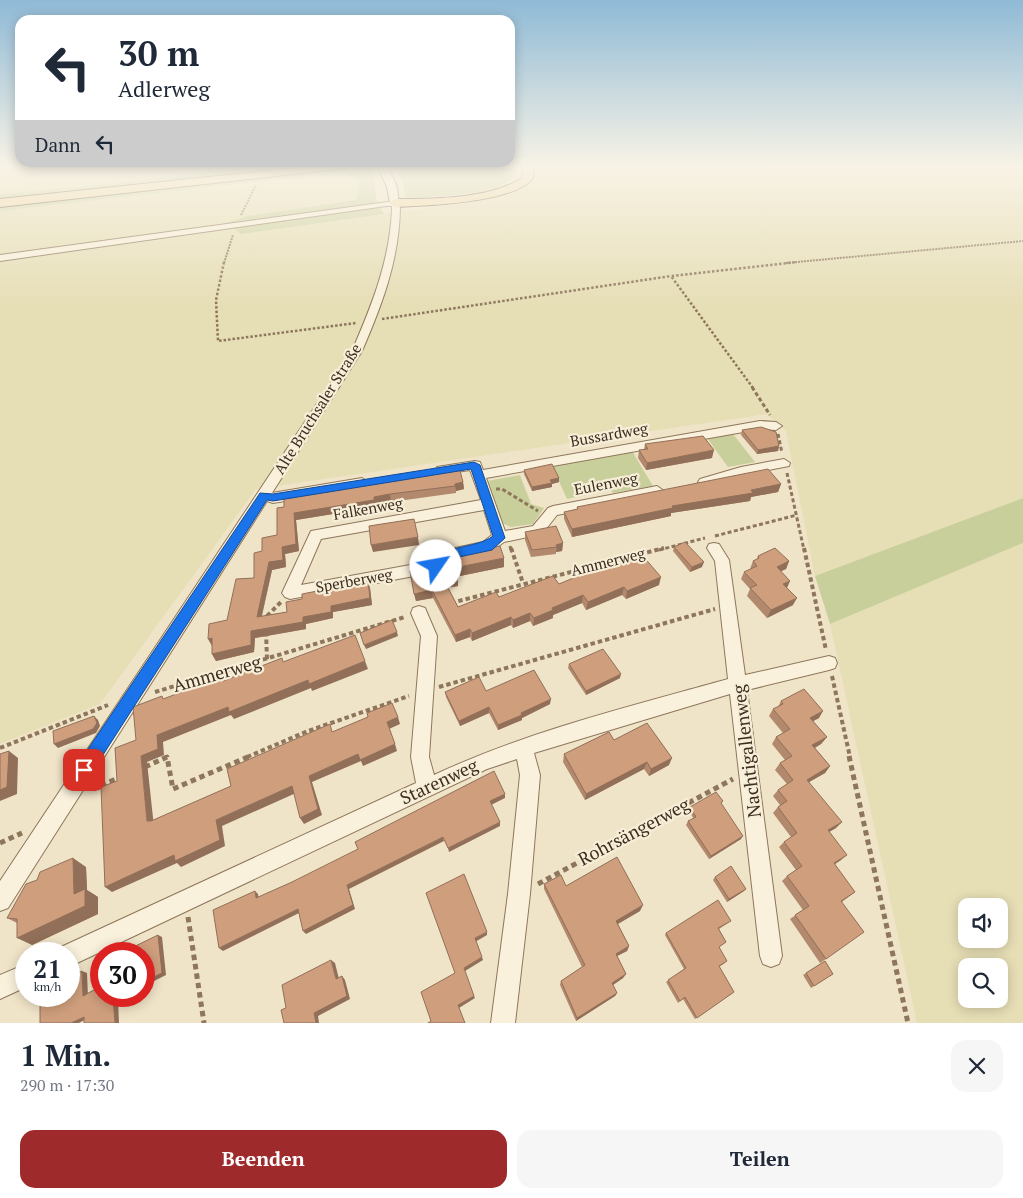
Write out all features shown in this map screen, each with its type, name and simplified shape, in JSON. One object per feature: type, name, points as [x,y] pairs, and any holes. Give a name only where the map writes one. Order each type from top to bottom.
[{"type":"street","points":[[0,258],[322,213]]},
{"type":"street","name":"Alte Bruchsaler Straße","points":[[0,900],[264,496],[356,351],[385,282],[394,249],[395,213]]},
{"type":"street","name":"Bussardweg","points":[[478,475],[760,426],[776,426]]},
{"type":"street","points":[[688,485],[717,480],[741,471],[784,463]]},
{"type":"street","points":[[427,473],[474,465],[488,504],[503,537],[537,530],[553,511]]},
{"type":"street","points":[[264,496],[273,498],[379,480]]},
{"type":"street","name":"Eulenweg","points":[[553,511],[669,489]]},
{"type":"street","name":"Falkenweg","points":[[290,593],[316,535],[488,504]]},
{"type":"street","name":"Sperberweg","points":[[290,593],[436,566],[451,554],[487,547],[503,537]]},
{"type":"street","name":"Nachtigallenweg","points":[[714,548],[722,560],[739,684],[771,956]]},
{"type":"street","points":[[419,613],[429,636],[420,758],[427,787]]},
{"type":"street","name":"Starenweg","points":[[80,950],[484,761],[739,684],[829,663]]},
{"type":"street","points":[[504,1023],[530,775],[523,748]]},
{"type":"street","points":[[0,987],[15,980]]},
{"type":"path","points":[[243,213],[237,224],[215,295],[215,325],[218,341],[370,321],[671,276],[847,256],[1023,241]]},
{"type":"path","points":[[671,276],[761,399],[776,426],[797,514],[908,1023]]},
{"type":"path","points":[[483,489],[502,489],[536,511],[553,511]]},
{"type":"path","name":"Ammerweg","points":[[0,748],[96,709],[419,613],[523,583],[797,514]]},
{"type":"path","points":[[503,537],[523,583]]},
{"type":"path","points":[[265,618],[290,593]]},
{"type":"path","points":[[142,768],[168,757],[172,789],[308,731],[366,709],[727,605]]},
{"type":"path","points":[[266,626],[267,659]]},
{"type":"path","name":"Rohrsängerweg","points":[[519,894],[749,770]]},
{"type":"path","points":[[90,790],[124,776]]},
{"type":"path","points":[[186,902],[204,1023]]},
{"type":"shaded area","points":[[0,213],[302,213],[241,234],[392,213],[1023,213],[1023,498],[815,576],[786,431],[767,414],[256,489],[100,704],[0,744]]},
{"type":"shaded area","points":[[1023,543],[1023,1023],[917,1023],[830,624]]},
{"type":"green space","points":[[269,213],[384,214],[241,234],[227,223],[247,216]]},
{"type":"green space","points":[[733,434],[755,462],[728,467],[707,438]]},
{"type":"green space","points":[[632,451],[653,486],[613,493],[611,490],[567,499],[552,466]]},
{"type":"green space","points":[[520,475],[531,504],[544,508],[533,524],[511,527],[502,523],[487,481]]},
{"type":"green space","points":[[1023,498],[1023,543],[830,624],[815,576]]},
{"type":"building","points":[[761,427],[776,432],[779,446],[758,450],[742,430]]},
{"type":"building","points":[[703,436],[714,450],[647,463],[639,450],[648,449],[645,444]]},
{"type":"building","points":[[552,464],[559,478],[550,480],[552,483],[532,487],[524,470]]},
{"type":"building","points":[[459,467],[463,482],[455,484],[455,486],[390,494],[374,497],[374,500],[294,513],[296,544],[282,547],[283,560],[269,562],[257,617],[287,612],[286,602],[302,599],[302,594],[368,581],[370,598],[331,606],[331,612],[303,617],[303,622],[251,631],[251,645],[212,654],[212,638],[208,639],[209,624],[227,620],[236,579],[254,578],[254,553],[262,551],[262,538],[277,535],[277,508],[284,507],[284,496]]},
{"type":"building","points":[[768,469],[781,484],[751,490],[753,493],[672,506],[673,508],[572,529],[564,512],[578,509],[577,507]]},
{"type":"building","points":[[414,519],[418,537],[371,545],[369,526]]},
{"type":"building","points":[[556,526],[563,543],[556,545],[557,547],[532,550],[525,532]]},
{"type":"building","points":[[685,542],[704,562],[692,567],[674,547]]},
{"type":"building","points":[[500,546],[504,558],[459,567],[456,554]]},
{"type":"building","points":[[775,548],[789,561],[777,567],[790,581],[783,584],[797,598],[771,610],[750,588],[757,585],[744,572],[757,566],[753,561],[759,558],[758,556]]},
{"type":"building","points":[[642,555],[661,577],[627,591],[624,587],[588,602],[583,595],[534,618],[530,613],[513,620],[511,617],[472,633],[470,629],[455,635],[432,590],[414,594],[410,571],[429,567],[429,571],[455,566],[458,578],[444,580],[458,607],[496,592],[499,597],[553,576],[559,584],[607,564],[609,568]]},
{"type":"building","points":[[392,620],[397,632],[364,645],[360,633]]},
{"type":"building","points":[[355,635],[365,661],[309,684],[308,680],[229,712],[228,707],[157,735],[158,749],[141,756],[147,821],[151,821],[231,786],[227,769],[330,724],[332,732],[368,717],[367,713],[392,703],[398,717],[387,722],[395,744],[360,760],[358,754],[309,776],[318,809],[300,818],[292,786],[216,820],[220,840],[175,861],[174,855],[105,887],[101,787],[117,781],[115,748],[136,740],[133,707],[162,696],[163,699],[222,677],[223,681],[282,658],[283,662]]},
{"type":"building","points":[[603,649],[621,674],[586,691],[569,664]]},
{"type":"building","points":[[534,670],[551,699],[521,713],[522,715],[498,725],[489,707],[459,721],[445,692],[479,677],[486,691]]},
{"type":"building","points":[[804,689],[823,711],[810,718],[827,737],[812,745],[830,766],[807,780],[842,822],[828,830],[847,855],[834,863],[855,892],[841,901],[864,932],[826,959],[795,915],[809,906],[787,876],[802,866],[784,842],[797,833],[778,807],[787,801],[778,790],[793,780],[780,763],[792,756],[776,737],[790,729],[773,709],[783,704],[781,701]]},
{"type":"building","points":[[94,716],[97,723],[93,729],[54,744],[53,731]]},
{"type":"building","points":[[647,723],[672,758],[651,769],[647,762],[586,794],[564,754],[609,732],[614,740]]},
{"type":"building","points":[[9,751],[7,787],[0,790],[0,754]]},
{"type":"building","points":[[494,771],[505,794],[490,801],[500,822],[448,848],[443,837],[347,885],[353,905],[303,931],[298,909],[219,948],[213,910],[255,891],[256,898],[292,882],[358,849],[355,842]]},
{"type":"building","points":[[716,792],[743,836],[711,856],[688,821],[696,817],[690,807]]},
{"type":"building","points":[[617,857],[643,905],[616,921],[629,946],[616,954],[626,974],[612,983],[617,993],[577,1018],[561,981],[585,965],[544,884],[561,875],[566,886]]},
{"type":"building","points":[[73,858],[74,894],[85,889],[85,906],[17,938],[17,919],[7,918],[26,884],[37,880],[40,872]]},
{"type":"building","points":[[731,866],[746,889],[729,899],[715,877]]},
{"type":"building","points":[[464,874],[487,932],[475,938],[482,957],[464,968],[474,996],[458,1005],[465,1023],[428,1023],[431,1021],[421,992],[455,973],[426,893]]},
{"type":"building","points":[[718,900],[731,921],[718,928],[726,942],[719,947],[727,961],[719,966],[734,992],[697,1018],[685,997],[680,1001],[668,980],[686,968],[666,933]]},
{"type":"building","points":[[158,935],[162,973],[155,976],[155,942],[144,942]]},
{"type":"building","points":[[331,960],[336,979],[342,976],[347,996],[314,1013],[316,1023],[284,1023],[281,1010],[286,1008],[282,985]]},
{"type":"building","points":[[825,961],[833,974],[814,986],[806,973]]},
{"type":"building","points":[[82,971],[83,996],[90,992],[90,1007],[114,1007],[115,1023],[84,1023],[84,1017],[71,1023],[40,1023],[40,1007],[80,1007],[80,972]]},
{"type":"route","points":[[84,770],[264,496],[273,498],[474,465],[500,538],[487,547],[451,554],[436,566]]}]
